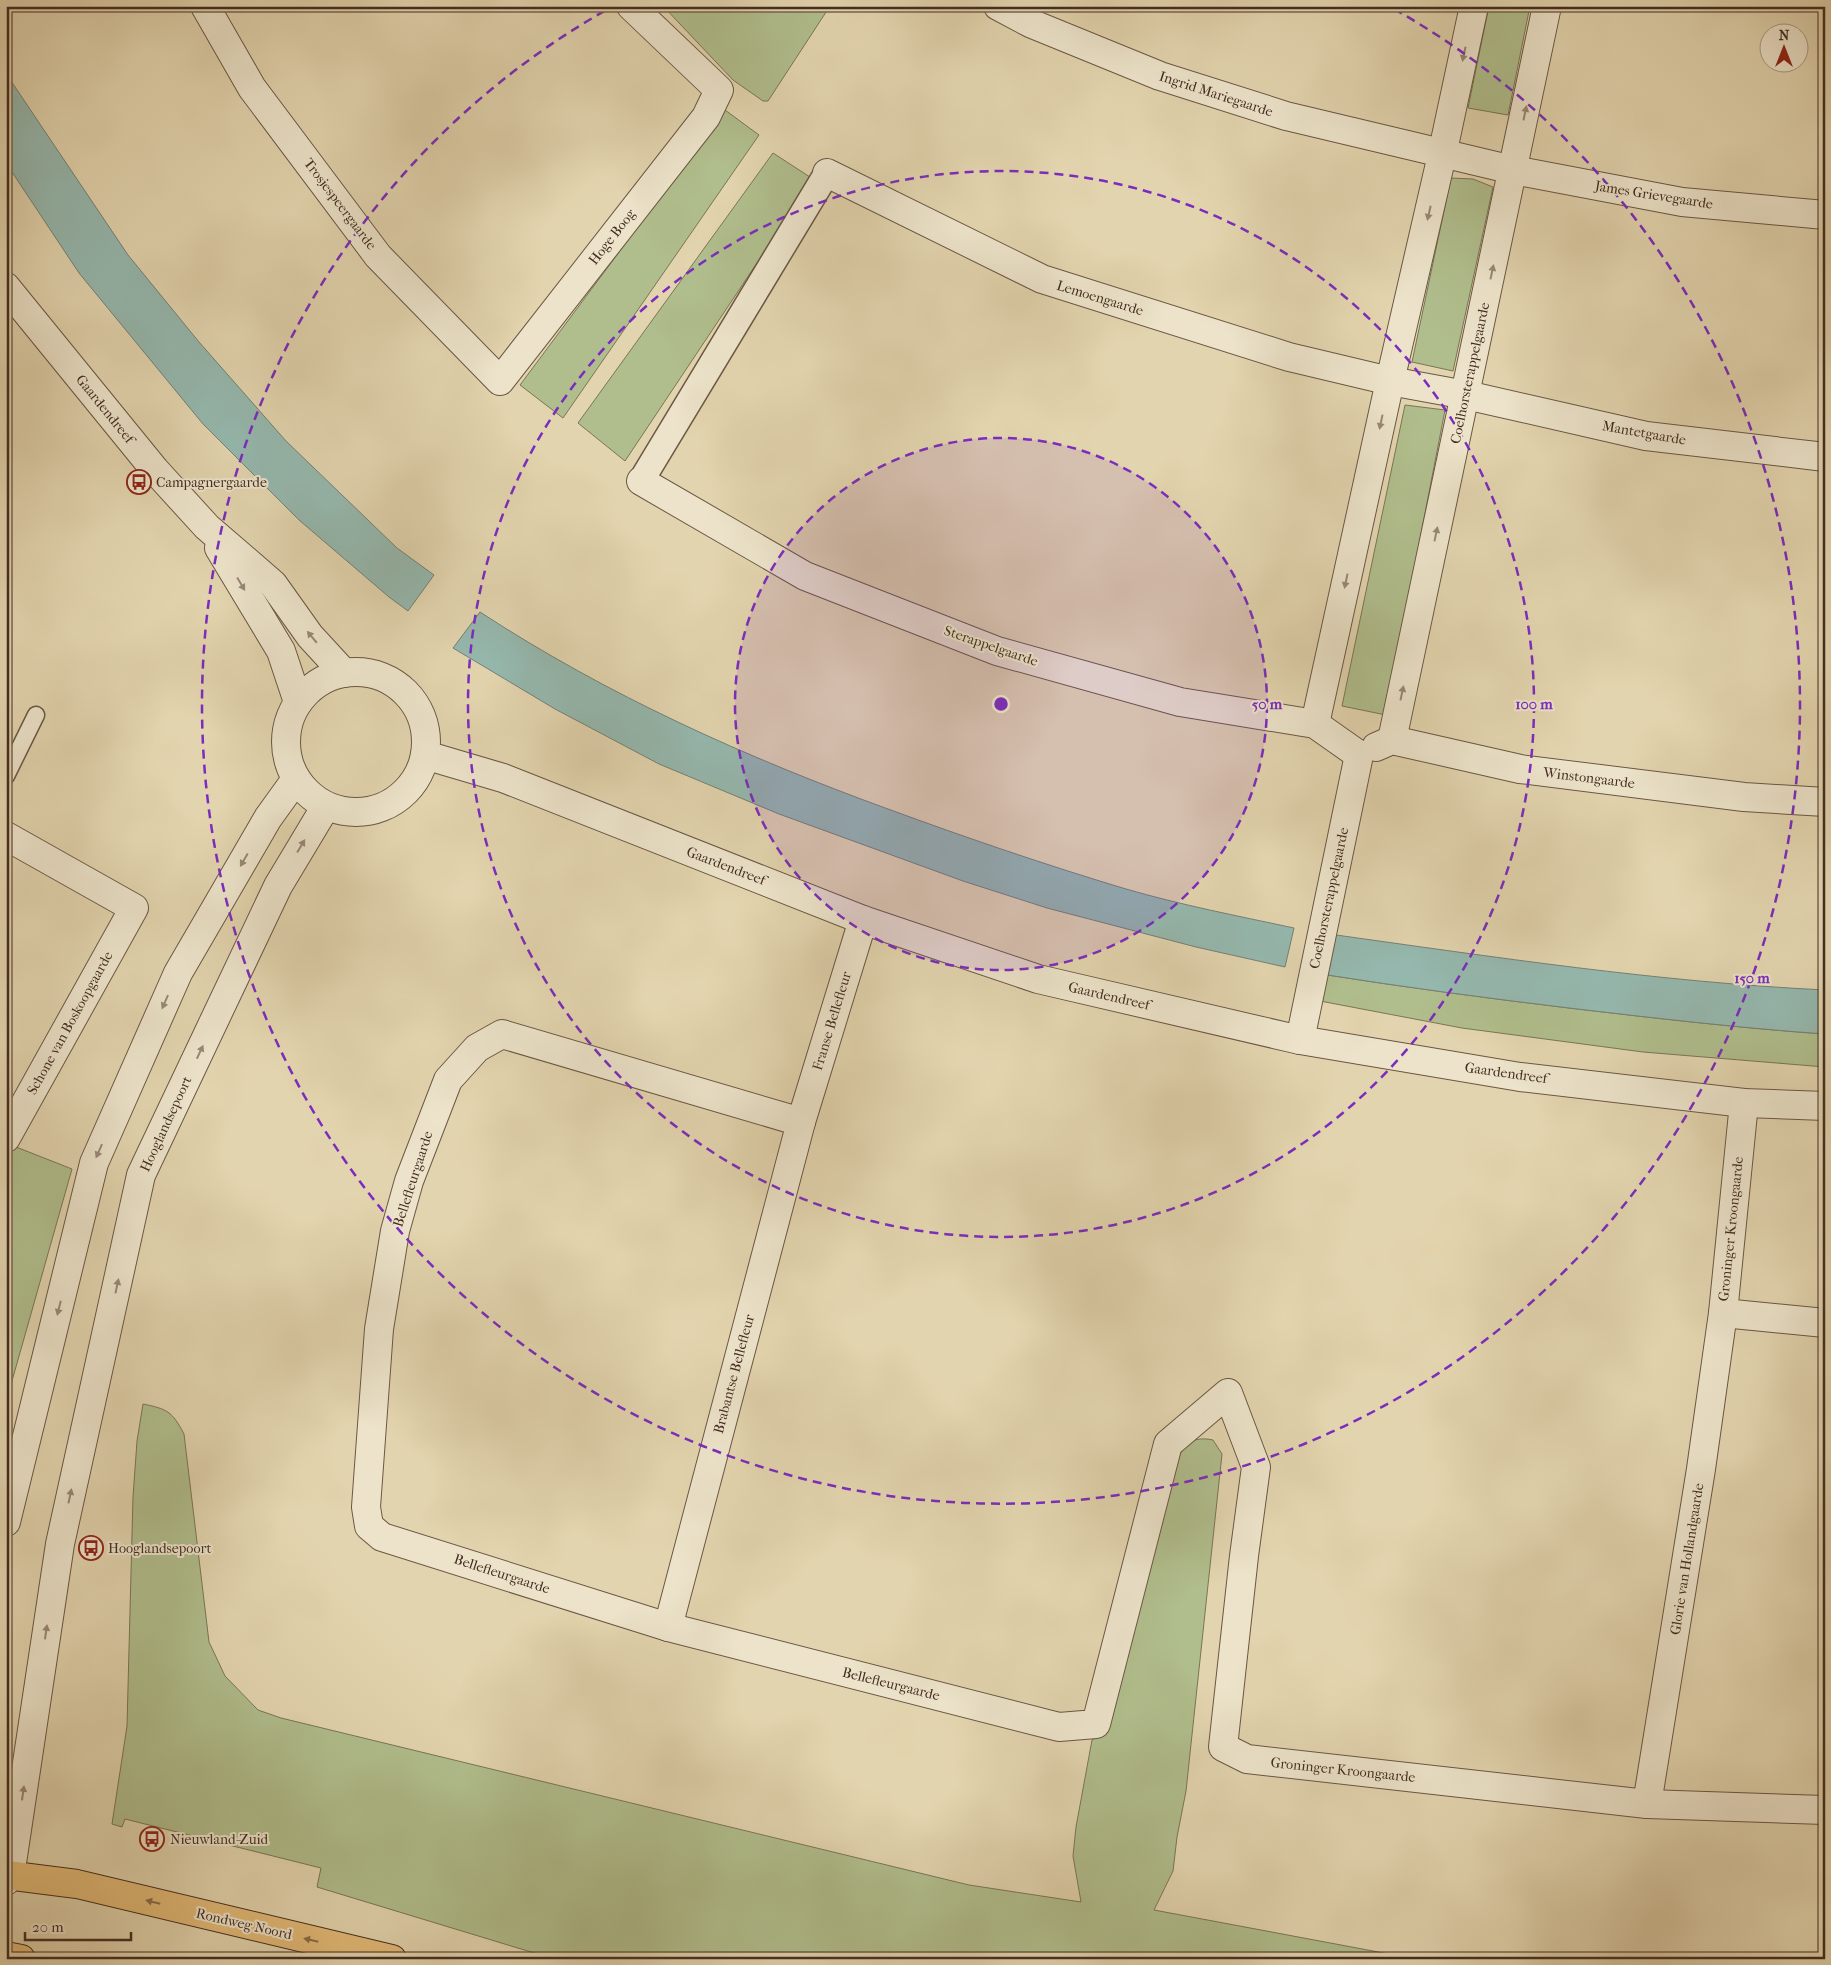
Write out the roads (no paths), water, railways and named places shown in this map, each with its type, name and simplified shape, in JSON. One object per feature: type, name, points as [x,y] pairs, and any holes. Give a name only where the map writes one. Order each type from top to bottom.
[{"type":"main road","name":"Rondweg Noord","points":[[7,1877],[77,1884],[392,1959]]},
{"type":"main road","points":[[6,1956],[21,1959]]},
{"type":"street","name":"Trosjespeergaarde","points":[[205,6],[252,88],[378,256],[500,381]]},
{"type":"street","name":"Hoge Boog","points":[[500,381],[706,117],[719,90],[631,6]]},
{"type":"street","name":"Ingrid Mariegaarde","points":[[998,6],[1030,23],[1160,76],[1286,116],[1442,155],[1513,170]]},
{"type":"street","points":[[1315,724],[1474,6]]},
{"type":"street","name":"Coelhorsterappelgaarde","points":[[1392,740],[1547,6]]},
{"type":"street","name":"James Grievegaarde","points":[[1513,170],[1682,202],[1825,215]]},
{"type":"street","points":[[641,481],[827,173]]},
{"type":"street","name":"Lemoengaarde","points":[[827,173],[1042,280],[1289,357],[1390,381],[1466,394]]},
{"type":"street","name":"Gaardendreef","points":[[6,287],[155,470],[207,527],[273,584],[310,636],[344,673]]},
{"type":"street","name":"Mantetgaarde","points":[[1466,394],[1646,436],[1825,457]]},
{"type":"street","name":"Sterappelgaarde","points":[[641,481],[805,576],[997,651],[1180,702],[1315,724],[1359,755]]},
{"type":"street","name":"Gaardendreef","points":[[207,527],[281,651],[298,702]]},
{"type":"street","points":[[344,673],[376,676],[398,686],[409,696],[417,708],[426,736],[425,755],[421,769],[414,782],[405,792],[383,807],[370,811],[347,812],[326,806],[306,792],[296,779],[286,756],[287,728],[298,702],[308,690],[320,682],[344,673]]},
{"type":"street","points":[[1359,755],[1392,740]]},
{"type":"street","name":"Winstongaarde","points":[[1392,740],[1520,769],[1744,797],[1825,802]]},
{"type":"street","name":"Gaardendreef","points":[[425,755],[503,778],[863,920],[1038,979],[1300,1040],[1520,1076],[1744,1103],[1825,1106]]},
{"type":"street","name":"Coelhorsterappelgaarde","points":[[1300,1040],[1359,755]]},
{"type":"street","points":[[6,1522],[94,1163],[178,973],[268,818],[296,779]]},
{"type":"street","name":"Hooglandsepoort","points":[[7,1877],[60,1544],[142,1175],[278,886],[326,806]]},
{"type":"street","name":"Schone van Boskoopgaarde","points":[[6,836],[134,908],[6,1138]]},
{"type":"street","name":"Franse Bellefleur","points":[[802,1122],[863,920]]},
{"type":"street","name":"Bellefleurgaarde","points":[[802,1122],[502,1034],[477,1048],[448,1080],[409,1181],[395,1231],[380,1329],[366,1507],[368,1526],[382,1537],[668,1627],[1060,1727],[1096,1724],[1168,1444],[1228,1393]]},
{"type":"street","name":"Groninger Kroongaarde","points":[[1744,1103],[1723,1313],[1825,1323]]},
{"type":"street","name":"Brabantse Bellefleur","points":[[668,1627],[802,1122]]},
{"type":"street","name":"Glorie van Hollandgaarde","points":[[1647,1804],[1701,1469],[1723,1313]]},
{"type":"street","name":"Groninger Kroongaarde","points":[[1228,1393],[1256,1467],[1244,1556],[1223,1747],[1247,1759],[1647,1804],[1825,1810]]},
{"type":"lane","points":[[6,776],[36,715]]},
{"type":"water","points":[[9,78],[128,255],[199,342],[286,441],[397,548],[434,575],[408,611],[299,520],[203,424],[79,273],[6,163],[6,79]]},
{"type":"water","points":[[480,612],[528,642],[627,697],[730,746],[835,789],[977,841],[1126,889],[1294,928],[1285,967],[1196,947],[1047,908],[963,881],[779,814],[659,764],[555,709],[453,648]]},
{"type":"water","points":[[1329,934],[1639,975],[1825,990],[1825,1034],[1729,1026],[1569,1008],[1321,974]]},
{"type":"place","name":"Campagnergaarde","points":[[139,482]]},
{"type":"place","name":"Hooglandsepoort","points":[[91,1548]]},
{"type":"place","name":"Nieuwland-Zuid","points":[[152,1839]]}]
